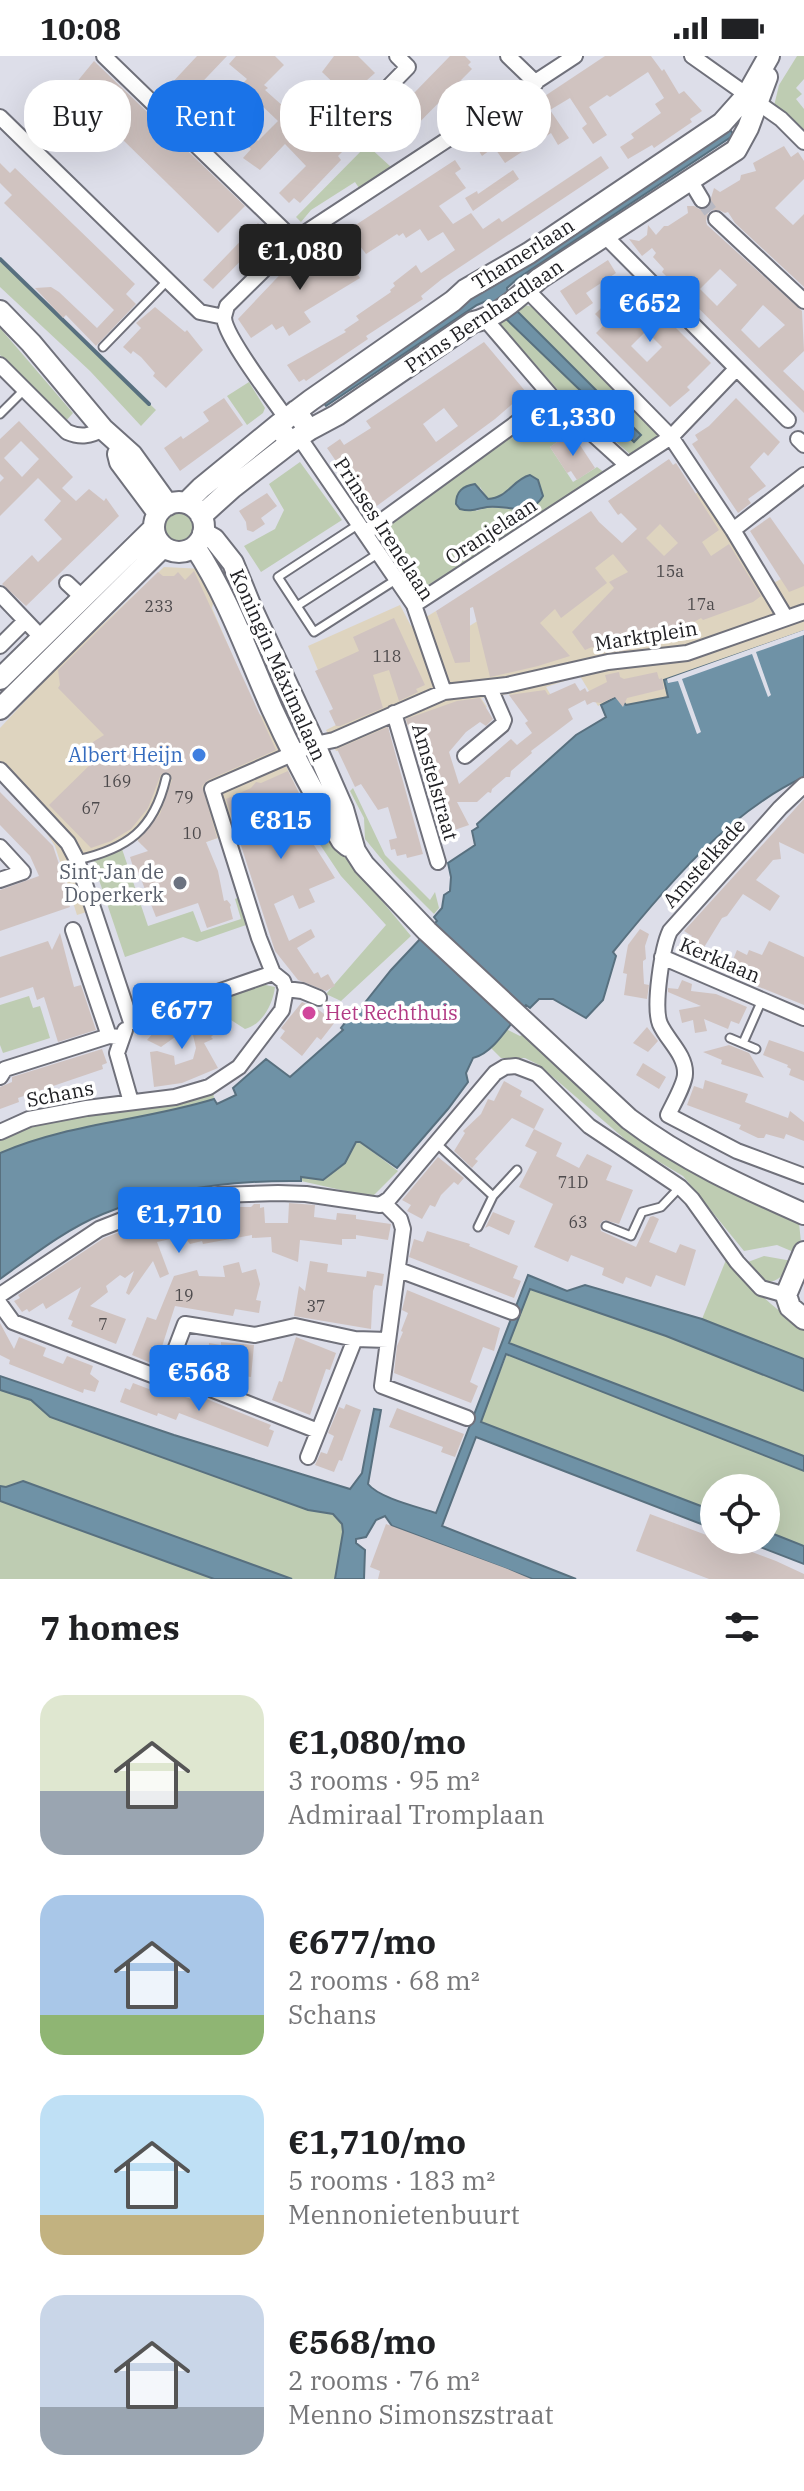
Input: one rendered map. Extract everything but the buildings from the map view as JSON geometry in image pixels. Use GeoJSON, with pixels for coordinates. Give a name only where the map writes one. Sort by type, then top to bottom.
{"type":"FeatureCollection","features":[{"type":"Feature","properties":{"kind":"street"},"geometry":{"type":"LineString","coordinates":[[104,56],[294,240]]}},
{"type":"Feature","properties":{"kind":"street"},"geometry":{"type":"LineString","coordinates":[[395,80],[408,67],[397,56]]}},
{"type":"Feature","properties":{"kind":"street"},"geometry":{"type":"LineString","coordinates":[[508,56],[533,80]]}},
{"type":"Feature","properties":{"kind":"street"},"geometry":{"type":"LineString","coordinates":[[540,80],[575,56]]}},
{"type":"Feature","properties":{"kind":"street"},"geometry":{"type":"LineString","coordinates":[[692,56],[789,125],[804,142]]}},
{"type":"Feature","properties":{"kind":"street"},"geometry":{"type":"LineString","coordinates":[[753,99],[769,56]]}},
{"type":"Feature","properties":{"kind":"street"},"geometry":{"type":"LineString","coordinates":[[753,99],[779,56]]}},
{"type":"Feature","properties":{"kind":"street","name":"Prins Bernhardlaan"},"geometry":{"type":"LineString","coordinates":[[299,437],[337,415],[473,322],[485,319],[540,278],[736,150],[753,99]]}},
{"type":"Feature","properties":{"kind":"street","name":"Thamerlaan"},"geometry":{"type":"LineString","coordinates":[[178,524],[201,488],[287,418],[465,290],[529,253],[710,132],[753,99]]}},
{"type":"Feature","properties":{"kind":"street"},"geometry":{"type":"LineString","coordinates":[[0,117],[200,312],[224,317]]}},
{"type":"Feature","properties":{"kind":"street"},"geometry":{"type":"LineString","coordinates":[[0,679],[83,598],[178,524],[299,437],[224,323],[227,306],[294,240],[437,147]]}},
{"type":"Feature","properties":{"kind":"street"},"geometry":{"type":"LineString","coordinates":[[690,180],[702,200]]}},
{"type":"Feature","properties":{"kind":"street"},"geometry":{"type":"LineString","coordinates":[[716,219],[804,301]]}},
{"type":"Feature","properties":{"kind":"street"},"geometry":{"type":"LineString","coordinates":[[605,236],[788,420]]}},
{"type":"Feature","properties":{"kind":"street"},"geometry":{"type":"LineString","coordinates":[[527,290],[671,437],[733,530],[786,618]]}},
{"type":"Feature","properties":{"kind":"street","name":"Koningin Máximalaan"},"geometry":{"type":"LineString","coordinates":[[0,311],[108,434],[120,462],[178,524],[217,587],[292,754],[342,841],[355,851],[385,888],[427,931],[629,1119],[678,1152],[744,1188],[804,1214]]}},
{"type":"Feature","properties":{"kind":"street"},"geometry":{"type":"LineString","coordinates":[[485,319],[552,397],[627,465]]}},
{"type":"Feature","properties":{"kind":"street"},"geometry":{"type":"LineString","coordinates":[[0,365],[67,432],[79,437],[108,434]]}},
{"type":"Feature","properties":{"kind":"street","name":"Oranjelaan"},"geometry":{"type":"LineString","coordinates":[[414,605],[671,437],[736,369]]}},
{"type":"Feature","properties":{"kind":"street"},"geometry":{"type":"LineString","coordinates":[[362,529],[552,397]]}},
{"type":"Feature","properties":{"kind":"street","name":"Prinses Irenelaan"},"geometry":{"type":"LineString","coordinates":[[299,437],[414,605],[444,692]]}},
{"type":"Feature","properties":{"kind":"street"},"geometry":{"type":"LineString","coordinates":[[733,530],[804,475]]}},
{"type":"Feature","properties":{"kind":"street"},"geometry":{"type":"LineString","coordinates":[[0,709],[178,524]]}},
{"type":"Feature","properties":{"kind":"street","name":"Koningin Máximalaan"},"geometry":{"type":"LineString","coordinates":[[178,524],[214,539],[233,563],[324,742],[355,851]]}},
{"type":"Feature","properties":{"kind":"street"},"geometry":{"type":"LineString","coordinates":[[67,583],[83,598]]}},
{"type":"Feature","properties":{"kind":"street"},"geometry":{"type":"LineString","coordinates":[[0,595],[42,638]]}},
{"type":"Feature","properties":{"kind":"street","name":"Marktplein"},"geometry":{"type":"LineString","coordinates":[[292,754],[444,692],[490,688],[608,662],[687,653],[804,612]]}},
{"type":"Feature","properties":{"kind":"street"},"geometry":{"type":"LineString","coordinates":[[0,646],[25,621]]}},
{"type":"Feature","properties":{"kind":"street"},"geometry":{"type":"LineString","coordinates":[[465,756],[504,720],[490,688]]}},
{"type":"Feature","properties":{"kind":"street","name":"Amstelstraat"},"geometry":{"type":"LineString","coordinates":[[394,713],[438,862]]}},
{"type":"Feature","properties":{"kind":"street"},"geometry":{"type":"LineString","coordinates":[[292,754],[209,788],[273,973],[283,981],[286,989],[319,998]]}},
{"type":"Feature","properties":{"kind":"street"},"geometry":{"type":"LineString","coordinates":[[0,770],[68,843],[77,860],[131,1022]]}},
{"type":"Feature","properties":{"kind":"street","name":"Amstelkade"},"geometry":{"type":"LineString","coordinates":[[804,785],[670,931],[662,957],[658,1001],[659,1020],[677,1049],[685,1074],[668,1115],[737,1151],[804,1176]]}},
{"type":"Feature","properties":{"kind":"street"},"geometry":{"type":"LineString","coordinates":[[0,847],[23,872],[0,880]]}},
{"type":"Feature","properties":{"kind":"street"},"geometry":{"type":"LineString","coordinates":[[73,930],[115,1037],[131,1102]]}},
{"type":"Feature","properties":{"kind":"street","name":"Kerklaan"},"geometry":{"type":"LineString","coordinates":[[662,957],[804,1018]]}},
{"type":"Feature","properties":{"kind":"street"},"geometry":{"type":"LineString","coordinates":[[115,1037],[131,1022],[273,973]]}},
{"type":"Feature","properties":{"kind":"street","name":"Schans"},"geometry":{"type":"LineString","coordinates":[[0,1132],[29,1119],[175,1097],[209,1087],[239,1067],[282,1010],[286,989]]}},
{"type":"Feature","properties":{"kind":"street","name":"Schans"},"geometry":{"type":"LineString","coordinates":[[0,1077],[5,1069],[115,1037]]}},
{"type":"Feature","properties":{"kind":"street"},"geometry":{"type":"LineString","coordinates":[[0,1295],[99,1229],[127,1218],[218,1195],[306,1194],[373,1206],[384,1203],[495,1073],[505,1067],[516,1066],[532,1070],[589,1126],[680,1187],[737,1262],[761,1288],[786,1295]]}},
{"type":"Feature","properties":{"kind":"street"},"geometry":{"type":"LineString","coordinates":[[384,1203],[402,1224],[399,1270],[382,1386],[467,1418]]}},
{"type":"Feature","properties":{"kind":"street"},"geometry":{"type":"LineString","coordinates":[[804,1252],[786,1295],[790,1307],[804,1319]]}},
{"type":"Feature","properties":{"kind":"street"},"geometry":{"type":"LineString","coordinates":[[399,1270],[512,1312]]}},
{"type":"Feature","properties":{"kind":"street"},"geometry":{"type":"LineString","coordinates":[[0,1304],[13,1322],[164,1379],[185,1379],[318,1431]]}},
{"type":"Feature","properties":{"kind":"street"},"geometry":{"type":"LineString","coordinates":[[164,1379],[185,1324],[255,1335],[295,1326],[355,1339],[388,1340]]}},
{"type":"Feature","properties":{"kind":"street"},"geometry":{"type":"LineString","coordinates":[[308,1457],[355,1339]]}},
{"type":"Feature","properties":{"kind":"lane"},"geometry":{"type":"LineString","coordinates":[[103,347],[168,280]]}},
{"type":"Feature","properties":{"kind":"lane"},"geometry":{"type":"LineString","coordinates":[[0,414],[25,390]]}},
{"type":"Feature","properties":{"kind":"lane"},"geometry":{"type":"LineString","coordinates":[[362,529],[278,577],[314,632],[397,579]]}},
{"type":"Feature","properties":{"kind":"lane"},"geometry":{"type":"LineString","coordinates":[[297,606],[379,553]]}},
{"type":"Feature","properties":{"kind":"lane"},"geometry":{"type":"LineString","coordinates":[[77,860],[98,855],[145,827],[166,778]]}},
{"type":"Feature","properties":{"kind":"lane","name":"Kerklaan"},"geometry":{"type":"LineString","coordinates":[[743,1043],[762,1000]]}},
{"type":"Feature","properties":{"kind":"lane"},"geometry":{"type":"LineString","coordinates":[[730,1038],[756,1049]]}},
{"type":"Feature","properties":{"kind":"lane"},"geometry":{"type":"LineString","coordinates":[[436,1143],[493,1196]]}},
{"type":"Feature","properties":{"kind":"lane"},"geometry":{"type":"LineString","coordinates":[[478,1227],[493,1196],[517,1170]]}},
{"type":"Feature","properties":{"kind":"lane"},"geometry":{"type":"LineString","coordinates":[[606,1226],[631,1236],[642,1212],[661,1207],[680,1187]]}},
{"type":"Feature","properties":{"kind":"shaded area"},"geometry":{"type":"Polygon","coordinates":[[[705,487],[768,586],[781,579],[804,586],[804,632],[665,687],[668,697],[625,706],[617,696],[598,706],[580,676],[546,687],[558,707],[528,719],[509,694],[481,698],[487,707],[442,737],[426,727],[410,732],[405,717],[387,724],[392,744],[336,751],[326,730],[340,723],[308,646],[400,605],[411,626],[436,611],[447,640],[537,584],[622,544],[705,487]]]}},
{"type":"Feature","properties":{"kind":"shaded area"},"geometry":{"type":"Polygon","coordinates":[[[164,567],[205,569],[216,591],[212,608],[257,712],[263,717],[305,806],[257,808],[231,817],[236,837],[221,842],[218,838],[182,850],[142,845],[133,835],[120,844],[78,860],[93,910],[77,915],[55,846],[0,761],[0,728],[53,671],[164,567]]]}},
{"type":"Feature","properties":{"kind":"green space"},"geometry":{"type":"Polygon","coordinates":[[[797,56],[804,56],[804,79],[796,88],[802,94],[796,99],[804,109],[804,135],[774,106],[779,85],[797,56]]]}},
{"type":"Feature","properties":{"kind":"green space"},"geometry":{"type":"Polygon","coordinates":[[[360,152],[375,152],[391,167],[359,188],[355,182],[311,210],[301,222],[296,217],[360,152]]]}},
{"type":"Feature","properties":{"kind":"green space"},"geometry":{"type":"Polygon","coordinates":[[[0,259],[156,410],[141,426],[90,371],[0,287],[0,259]]]}},
{"type":"Feature","properties":{"kind":"green space"},"geometry":{"type":"Polygon","coordinates":[[[521,304],[533,307],[661,437],[632,456],[559,391],[496,320],[503,316],[633,442],[641,435],[514,308],[521,304]]]}},
{"type":"Feature","properties":{"kind":"green space"},"geometry":{"type":"Polygon","coordinates":[[[0,328],[73,413],[65,422],[0,355],[0,328]]]}},
{"type":"Feature","properties":{"kind":"green space"},"geometry":{"type":"Polygon","coordinates":[[[249,382],[265,408],[247,425],[227,396],[249,382]]]}},
{"type":"Feature","properties":{"kind":"green space"},"geometry":{"type":"Polygon","coordinates":[[[553,403],[566,416],[561,421],[575,437],[567,442],[563,438],[550,447],[573,482],[597,467],[605,473],[419,591],[376,531],[553,403]],[[530,475],[524,477],[500,496],[488,499],[480,487],[476,511],[488,507],[513,509],[537,479],[530,475]]]}},
{"type":"Feature","properties":{"kind":"green space"},"geometry":{"type":"Polygon","coordinates":[[[300,462],[342,520],[261,572],[244,546],[275,529],[284,510],[269,484],[300,462]]]}},
{"type":"Feature","properties":{"kind":"green space"},"geometry":{"type":"Polygon","coordinates":[[[179,511],[191,515],[195,527],[191,539],[179,543],[167,539],[163,527],[167,515],[179,511]]]}},
{"type":"Feature","properties":{"kind":"green space"},"geometry":{"type":"Polygon","coordinates":[[[353,788],[385,855],[430,900],[435,892],[439,908],[434,914],[393,873],[365,839],[364,818],[350,791],[353,788]]]}},
{"type":"Feature","properties":{"kind":"green space"},"geometry":{"type":"Polygon","coordinates":[[[315,825],[325,832],[411,936],[341,1001],[326,994],[386,925],[341,876],[313,834],[318,831],[315,825]]]}},
{"type":"Feature","properties":{"kind":"green space"},"geometry":{"type":"Polygon","coordinates":[[[122,849],[148,926],[193,911],[201,932],[241,919],[235,899],[239,897],[249,924],[197,942],[183,937],[125,957],[93,862],[122,849]]]}},
{"type":"Feature","properties":{"kind":"green space"},"geometry":{"type":"Polygon","coordinates":[[[261,984],[275,987],[272,1000],[257,1023],[245,1029],[231,1020],[220,997],[261,984]]]}},
{"type":"Feature","properties":{"kind":"green space"},"geometry":{"type":"Polygon","coordinates":[[[29,996],[33,1008],[40,1006],[50,1038],[3,1053],[0,1045],[0,1005],[29,996]]]}},
{"type":"Feature","properties":{"kind":"green space"},"geometry":{"type":"Polygon","coordinates":[[[506,1029],[522,1035],[632,1130],[799,1223],[801,1242],[796,1253],[777,1245],[744,1251],[683,1176],[634,1147],[539,1065],[525,1058],[501,1058],[491,1048],[506,1029]]]}},
{"type":"Feature","properties":{"kind":"green space"},"geometry":{"type":"Polygon","coordinates":[[[213,1088],[214,1099],[53,1135],[0,1153],[0,1138],[40,1123],[213,1088]]]}},
{"type":"Feature","properties":{"kind":"green space"},"geometry":{"type":"Polygon","coordinates":[[[356,1142],[398,1171],[374,1195],[301,1181],[300,1177],[323,1180],[345,1163],[356,1142]]]}},
{"type":"Feature","properties":{"kind":"green space"},"geometry":{"type":"Polygon","coordinates":[[[728,1255],[762,1296],[804,1327],[804,1359],[702,1319],[728,1255]]]}},
{"type":"Feature","properties":{"kind":"green space"},"geometry":{"type":"Polygon","coordinates":[[[764,1256],[792,1261],[776,1280],[765,1280],[748,1262],[764,1256]]]}},
{"type":"Feature","properties":{"kind":"green space"},"geometry":{"type":"Polygon","coordinates":[[[530,1288],[666,1336],[804,1391],[804,1456],[509,1344],[530,1288]]]}},
{"type":"Feature","properties":{"kind":"green space"},"geometry":{"type":"Polygon","coordinates":[[[507,1354],[804,1471],[804,1546],[780,1537],[780,1474],[700,1474],[700,1506],[481,1422],[507,1354]]]}},
{"type":"Feature","properties":{"kind":"green space"},"geometry":{"type":"Polygon","coordinates":[[[0,1390],[31,1400],[50,1417],[308,1510],[333,1514],[342,1524],[343,1532],[335,1579],[292,1579],[23,1481],[6,1488],[0,1486],[0,1390]]]}},
{"type":"Feature","properties":{"kind":"green space"},"geometry":{"type":"Polygon","coordinates":[[[0,1501],[214,1579],[0,1579],[0,1501]]]}},
{"type":"Feature","properties":{"kind":"water"},"geometry":{"type":"Polygon","coordinates":[[[728,127],[734,135],[517,279],[507,288],[508,296],[494,305],[486,301],[477,305],[326,406],[319,397],[728,127]]]}},
{"type":"Feature","properties":{"kind":"water"},"geometry":{"type":"Polygon","coordinates":[[[514,308],[641,435],[634,442],[503,316],[514,308]]]}},
{"type":"Feature","properties":{"kind":"water"},"geometry":{"type":"Polygon","coordinates":[[[530,475],[538,480],[543,496],[532,507],[467,510],[460,509],[456,504],[459,492],[467,486],[475,484],[488,499],[495,498],[530,475]]]}},
{"type":"Feature","properties":{"kind":"water"},"geometry":{"type":"Polygon","coordinates":[[[804,631],[804,777],[749,810],[700,854],[654,902],[613,952],[616,956],[603,1000],[586,1018],[553,999],[539,999],[530,1008],[526,1005],[488,1050],[473,1058],[466,1073],[468,1082],[397,1168],[356,1142],[345,1163],[323,1180],[301,1177],[301,1181],[226,1184],[151,1198],[76,1227],[0,1279],[0,1153],[79,1129],[214,1099],[217,1104],[236,1095],[233,1088],[266,1059],[290,1077],[343,1030],[341,1028],[355,1010],[359,1010],[437,921],[434,917],[442,908],[444,895],[450,891],[448,863],[475,845],[472,831],[478,827],[477,824],[576,735],[606,717],[601,705],[618,696],[626,705],[668,697],[664,680],[804,631]]]}},
{"type":"Feature","properties":{"kind":"water"},"geometry":{"type":"Polygon","coordinates":[[[528,1275],[567,1291],[585,1285],[702,1319],[804,1359],[804,1391],[666,1336],[530,1289],[509,1343],[804,1456],[804,1471],[506,1354],[481,1422],[700,1506],[700,1524],[476,1437],[442,1526],[576,1579],[532,1579],[392,1526],[385,1516],[376,1520],[366,1537],[356,1539],[356,1543],[365,1550],[364,1579],[335,1579],[343,1532],[342,1524],[333,1514],[308,1510],[50,1417],[31,1400],[0,1390],[0,1376],[174,1435],[350,1489],[362,1473],[374,1409],[381,1410],[368,1484],[390,1498],[436,1513],[528,1275]]]}},
{"type":"Feature","properties":{"kind":"water"},"geometry":{"type":"Polygon","coordinates":[[[23,1481],[292,1579],[214,1579],[0,1501],[0,1486],[23,1481]]]}},
{"type":"Feature","properties":{"kind":"water"},"geometry":{"type":"Polygon","coordinates":[[[780,1537],[804,1546],[804,1564],[778,1554],[780,1537]]]}},
{"type":"Feature","properties":{"kind":"pier"},"geometry":{"type":"Polygon","coordinates":[[[804,630],[804,635],[756,652],[771,695],[768,697],[752,654],[682,679],[701,732],[697,734],[678,681],[668,683],[667,679],[804,630]]]}},
{"type":"Feature","properties":{"kind":"waterway"},"geometry":{"type":"LineString","coordinates":[[0,259],[149,404]]}},
{"type":"Feature","properties":{"kind":"tunnel"},"geometry":{"type":"LineString","coordinates":[[702,200],[716,219]]}},
{"type":"Feature","properties":{"kind":"place","name":"Albert Heijn"},"geometry":{"type":"Point","coordinates":[199,755]}},
{"type":"Feature","properties":{"kind":"place","name":"Sint-Jan de Doperkerk"},"geometry":{"type":"Point","coordinates":[180,883]}},
{"type":"Feature","properties":{"kind":"place","name":"Het Rechthuis"},"geometry":{"type":"Point","coordinates":[309,1013]}}]}
